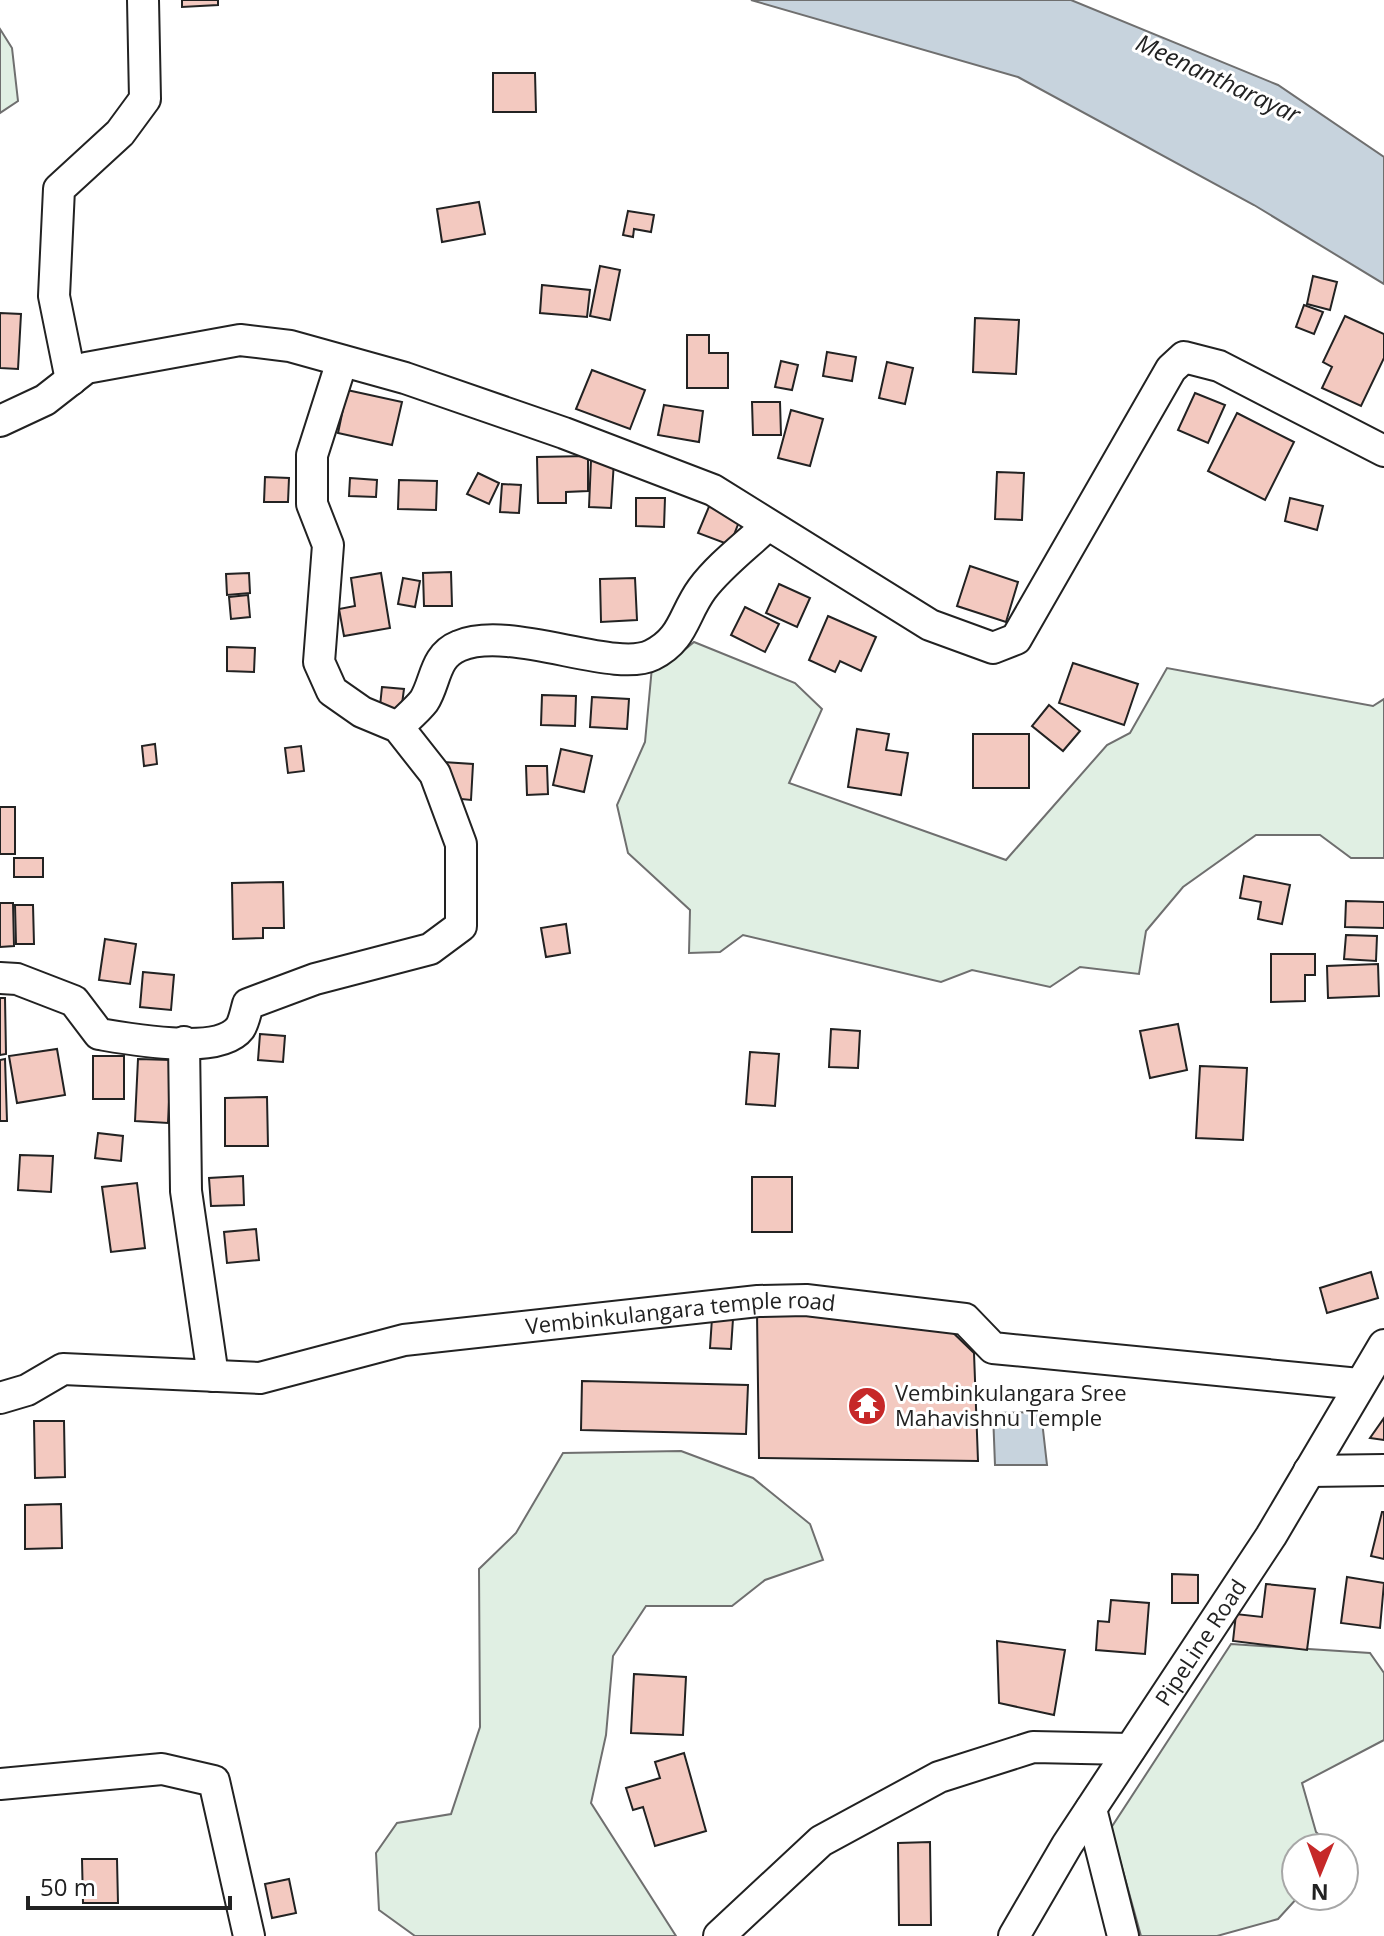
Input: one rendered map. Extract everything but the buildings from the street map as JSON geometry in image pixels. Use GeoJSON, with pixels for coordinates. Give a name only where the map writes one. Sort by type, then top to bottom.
{"type":"FeatureCollection","features":[{"type":"Feature","properties":{"kind":"street"},"geometry":{"type":"LineString","coordinates":[[71,380],[54,296],[59,189],[120,133],[145,99],[143,0]]}},
{"type":"Feature","properties":{"kind":"street"},"geometry":{"type":"LineString","coordinates":[[0,421],[45,400],[86,368],[240,340],[290,346],[405,378],[713,490],[930,625],[993,648],[1016,639],[1171,369],[1184,357],[1219,366],[1384,451]]}},
{"type":"Feature","properties":{"kind":"street"},"geometry":{"type":"LineString","coordinates":[[0,978],[17,979],[74,1001],[99,1034],[151,1042],[220,1041],[240,1028],[248,1004],[315,979],[430,949],[461,926],[461,844],[435,774],[398,727],[362,712],[332,691],[319,662],[328,545],[312,504],[312,455],[342,361]]}},
{"type":"Feature","properties":{"kind":"street"},"geometry":{"type":"LineString","coordinates":[[398,727],[424,701],[437,664],[458,646],[490,641],[563,647],[620,660],[649,657],[673,643],[702,589],[768,525]]}},
{"type":"Feature","properties":{"kind":"street"},"geometry":{"type":"LineString","coordinates":[[184,1042],[186,1191],[213,1376]]}},
{"type":"Feature","properties":{"kind":"street","name":"Vembinkulangara temple road"},"geometry":{"type":"LineString","coordinates":[[0,1398],[27,1390],[63,1369],[260,1378],[404,1340],[758,1301],[806,1300],[965,1319],[993,1348],[1359,1384]]}},
{"type":"Feature","properties":{"kind":"street","name":"PipeLine Road"},"geometry":{"type":"LineString","coordinates":[[1014,1936],[1091,1809],[1271,1536],[1384,1345]]}},
{"type":"Feature","properties":{"kind":"street"},"geometry":{"type":"LineString","coordinates":[[1309,1471],[1384,1470]]}},
{"type":"Feature","properties":{"kind":"street"},"geometry":{"type":"LineString","coordinates":[[719,1936],[821,1841],[939,1777],[1033,1747],[1130,1749]]}},
{"type":"Feature","properties":{"kind":"street"},"geometry":{"type":"LineString","coordinates":[[0,1784],[162,1769],[214,1781],[249,1936]]}},
{"type":"Feature","properties":{"kind":"street"},"geometry":{"type":"LineString","coordinates":[[1091,1809],[1123,1936]]}},
{"type":"Feature","properties":{"kind":"green space"},"geometry":{"type":"Polygon","coordinates":[[[0,29],[12,48],[18,101],[0,113],[0,29]]]}},
{"type":"Feature","properties":{"kind":"green space"},"geometry":{"type":"Polygon","coordinates":[[[694,642],[795,683],[822,709],[789,783],[1006,860],[1107,745],[1130,733],[1167,668],[1373,706],[1384,699],[1384,858],[1351,858],[1320,835],[1256,835],[1183,887],[1146,931],[1139,974],[1080,967],[1050,987],[972,970],[941,982],[743,935],[720,952],[689,953],[690,910],[628,853],[617,805],[645,742],[652,667],[671,661],[694,642]]]}},
{"type":"Feature","properties":{"kind":"green space"},"geometry":{"type":"Polygon","coordinates":[[[681,1451],[753,1478],[810,1524],[823,1560],[765,1580],[732,1606],[646,1606],[613,1656],[606,1735],[591,1803],[676,1936],[415,1936],[379,1910],[376,1853],[397,1823],[451,1814],[480,1727],[479,1569],[516,1533],[563,1453],[681,1451]]]}},
{"type":"Feature","properties":{"kind":"green space"},"geometry":{"type":"Polygon","coordinates":[[[1231,1644],[1370,1653],[1384,1673],[1384,1740],[1302,1783],[1316,1832],[1280,1832],[1280,1912],[1284,1912],[1278,1919],[1217,1936],[1141,1936],[1111,1828],[1231,1644]]]}},
{"type":"Feature","properties":{"kind":"water","name":"Meenantharayar"},"geometry":{"type":"Polygon","coordinates":[[[751,0],[1071,0],[1278,85],[1384,157],[1384,284],[1254,205],[1018,77],[751,0]]]}},
{"type":"Feature","properties":{"kind":"water"},"geometry":{"type":"Polygon","coordinates":[[[1041,1412],[1047,1465],[995,1465],[993,1413],[1041,1412]]]}},
{"type":"Feature","properties":{"kind":"place","name":"Vembinkulangara Sree Mahavishnu Temple"},"geometry":{"type":"Point","coordinates":[867,1406]}}]}
